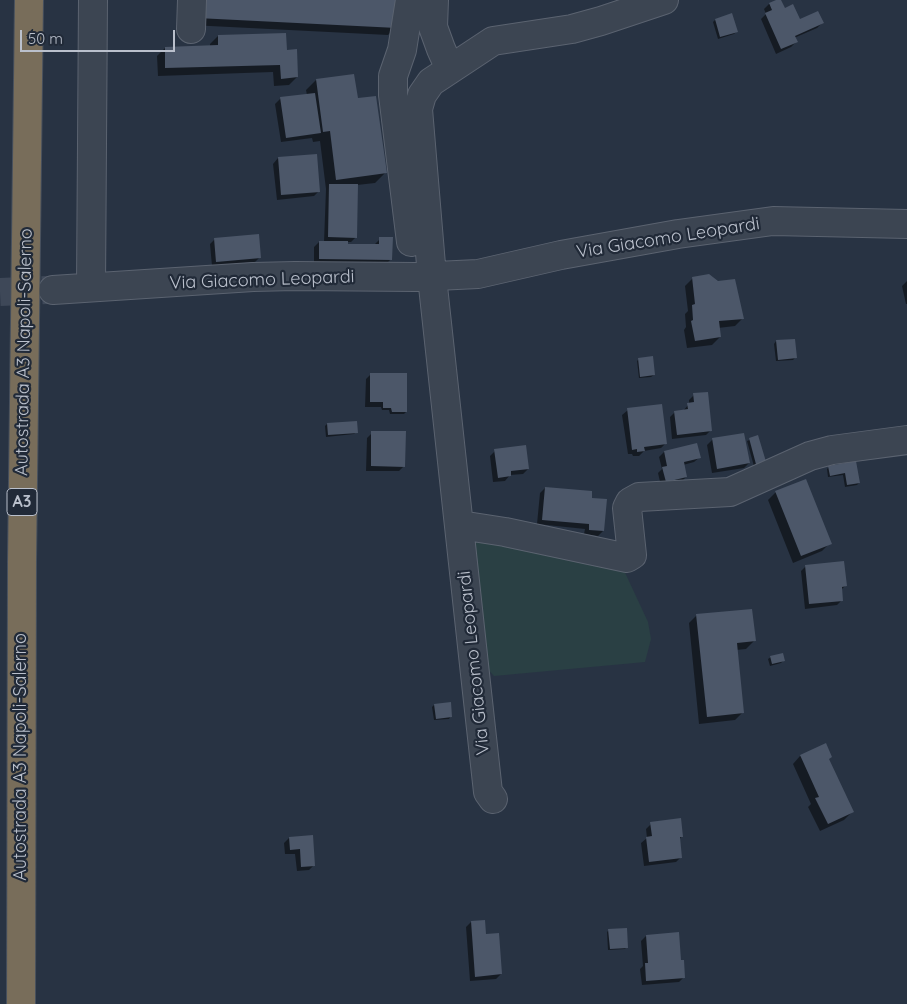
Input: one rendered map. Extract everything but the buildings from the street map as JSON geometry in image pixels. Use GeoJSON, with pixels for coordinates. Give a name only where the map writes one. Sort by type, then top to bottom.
{"type":"FeatureCollection","features":[{"type":"Feature","properties":{"kind":"highway","name":"Autostrada A3 Napoli-Salerno"},"geometry":{"type":"LineString","coordinates":[[21,1004],[22,552],[29,0]]}},
{"type":"Feature","properties":{"kind":"street"},"geometry":{"type":"LineString","coordinates":[[91,287],[93,0]]}},
{"type":"Feature","properties":{"kind":"street"},"geometry":{"type":"LineString","coordinates":[[191,29],[192,0]]}},
{"type":"Feature","properties":{"kind":"street"},"geometry":{"type":"LineString","coordinates":[[410,0],[402,50],[393,76],[393,95],[423,277]]}},
{"type":"Feature","properties":{"kind":"street"},"geometry":{"type":"LineString","coordinates":[[434,0],[433,26],[450,69]]}},
{"type":"Feature","properties":{"kind":"street","name":"Via Giacomo Leopardi"},"geometry":{"type":"LineString","coordinates":[[493,799],[488,792],[460,525],[423,277],[418,109],[422,94],[431,82],[493,41],[572,29],[664,0]]}},
{"type":"Feature","properties":{"kind":"street","name":"Via Giacomo Leopardi"},"geometry":{"type":"LineString","coordinates":[[53,290],[270,276],[423,277],[478,274],[561,254],[678,234],[773,221],[907,224]]}},
{"type":"Feature","properties":{"kind":"street"},"geometry":{"type":"LineString","coordinates":[[460,525],[506,532],[627,558],[632,555],[627,508],[630,502],[639,497],[730,492],[810,456],[832,450],[907,440]]}},
{"type":"Feature","properties":{"kind":"green space"},"geometry":{"type":"Polygon","coordinates":[[[477,540],[621,564],[648,622],[651,639],[645,662],[494,676],[485,666],[473,545],[477,540]]]}},
{"type":"Feature","properties":{"kind":"tunnel"},"geometry":{"type":"LineString","coordinates":[[0,292],[48,290]]}}]}
